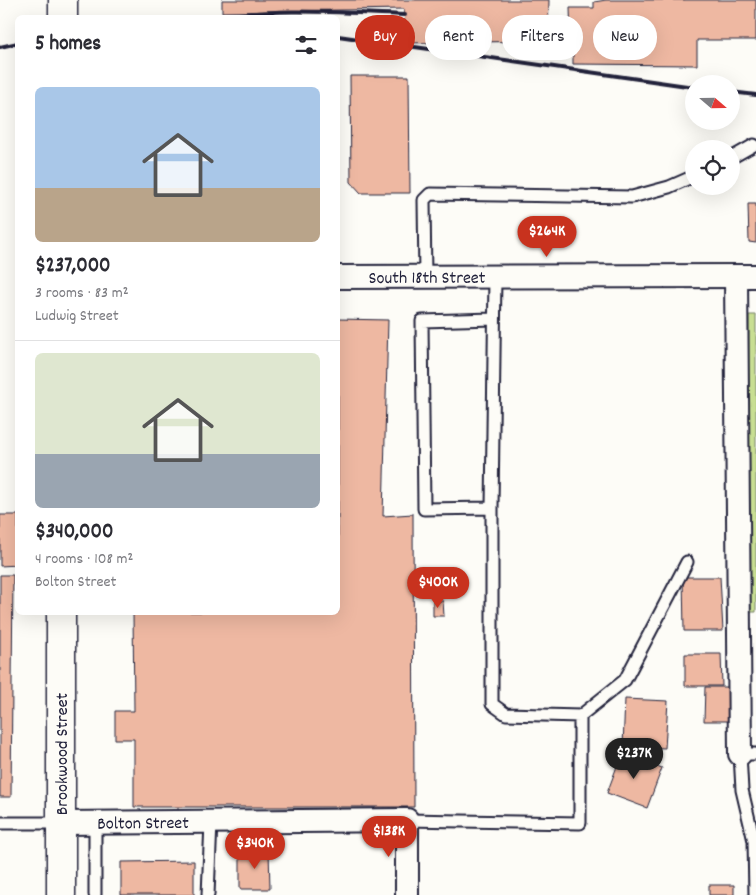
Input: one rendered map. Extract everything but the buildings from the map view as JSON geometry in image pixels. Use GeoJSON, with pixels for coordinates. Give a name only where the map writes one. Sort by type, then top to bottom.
{"type":"FeatureCollection","features":[{"type":"Feature","properties":{"kind":"street"},"geometry":{"type":"LineString","coordinates":[[63,0],[63,15]]}},
{"type":"Feature","properties":{"kind":"street"},"geometry":{"type":"LineString","coordinates":[[746,276],[748,754]]}},
{"type":"Feature","properties":{"kind":"street","name":"South 18th Street"},"geometry":{"type":"LineString","coordinates":[[340,277],[746,276]]}},
{"type":"Feature","properties":{"kind":"street","name":"Brookwood Street"},"geometry":{"type":"LineString","coordinates":[[60,895],[61,615]]}},
{"type":"Feature","properties":{"kind":"street"},"geometry":{"type":"LineString","coordinates":[[407,820],[407,895]]}},
{"type":"Feature","properties":{"kind":"street","name":"Bolton Street"},"geometry":{"type":"LineString","coordinates":[[61,823],[407,820]]}},
{"type":"Feature","properties":{"kind":"lane"},"geometry":{"type":"LineString","coordinates":[[740,153],[754,145]]}},
{"type":"Feature","properties":{"kind":"lane"},"geometry":{"type":"LineString","coordinates":[[425,277],[424,200],[430,194],[632,197],[669,187],[685,180]]}},
{"type":"Feature","properties":{"kind":"lane"},"geometry":{"type":"LineString","coordinates":[[495,277],[492,704],[506,714],[580,716],[625,680],[687,562]]}},
{"type":"Feature","properties":{"kind":"lane"},"geometry":{"type":"LineString","coordinates":[[492,508],[424,509],[422,321],[494,319]]}},
{"type":"Feature","properties":{"kind":"lane"},"geometry":{"type":"LineString","coordinates":[[407,820],[580,823],[580,716]]}},
{"type":"Feature","properties":{"kind":"lane"},"geometry":{"type":"LineString","coordinates":[[748,754],[740,774],[754,841],[755,895]]}},
{"type":"Feature","properties":{"kind":"lane"},"geometry":{"type":"LineString","coordinates":[[208,895],[211,822]]}},
{"type":"Feature","properties":{"kind":"lane"},"geometry":{"type":"LineString","coordinates":[[0,823],[61,823]]}},
{"type":"Feature","properties":{"kind":"lane"},"geometry":{"type":"LineString","coordinates":[[95,823],[95,895]]}},
{"type":"Feature","properties":{"kind":"green space"},"geometry":{"type":"Polygon","coordinates":[[[749,315],[756,315],[756,612],[746,612],[749,315]]]}},
{"type":"Feature","properties":{"kind":"railway"},"geometry":{"type":"LineString","coordinates":[[239,15],[286,12],[405,15]]}},
{"type":"Feature","properties":{"kind":"railway"},"geometry":{"type":"LineString","coordinates":[[340,36],[685,86]]}},
{"type":"Feature","properties":{"kind":"railway"},"geometry":{"type":"LineString","coordinates":[[0,47],[15,44]]}},
{"type":"Feature","properties":{"kind":"railway"},"geometry":{"type":"LineString","coordinates":[[740,93],[756,95]]}}]}
